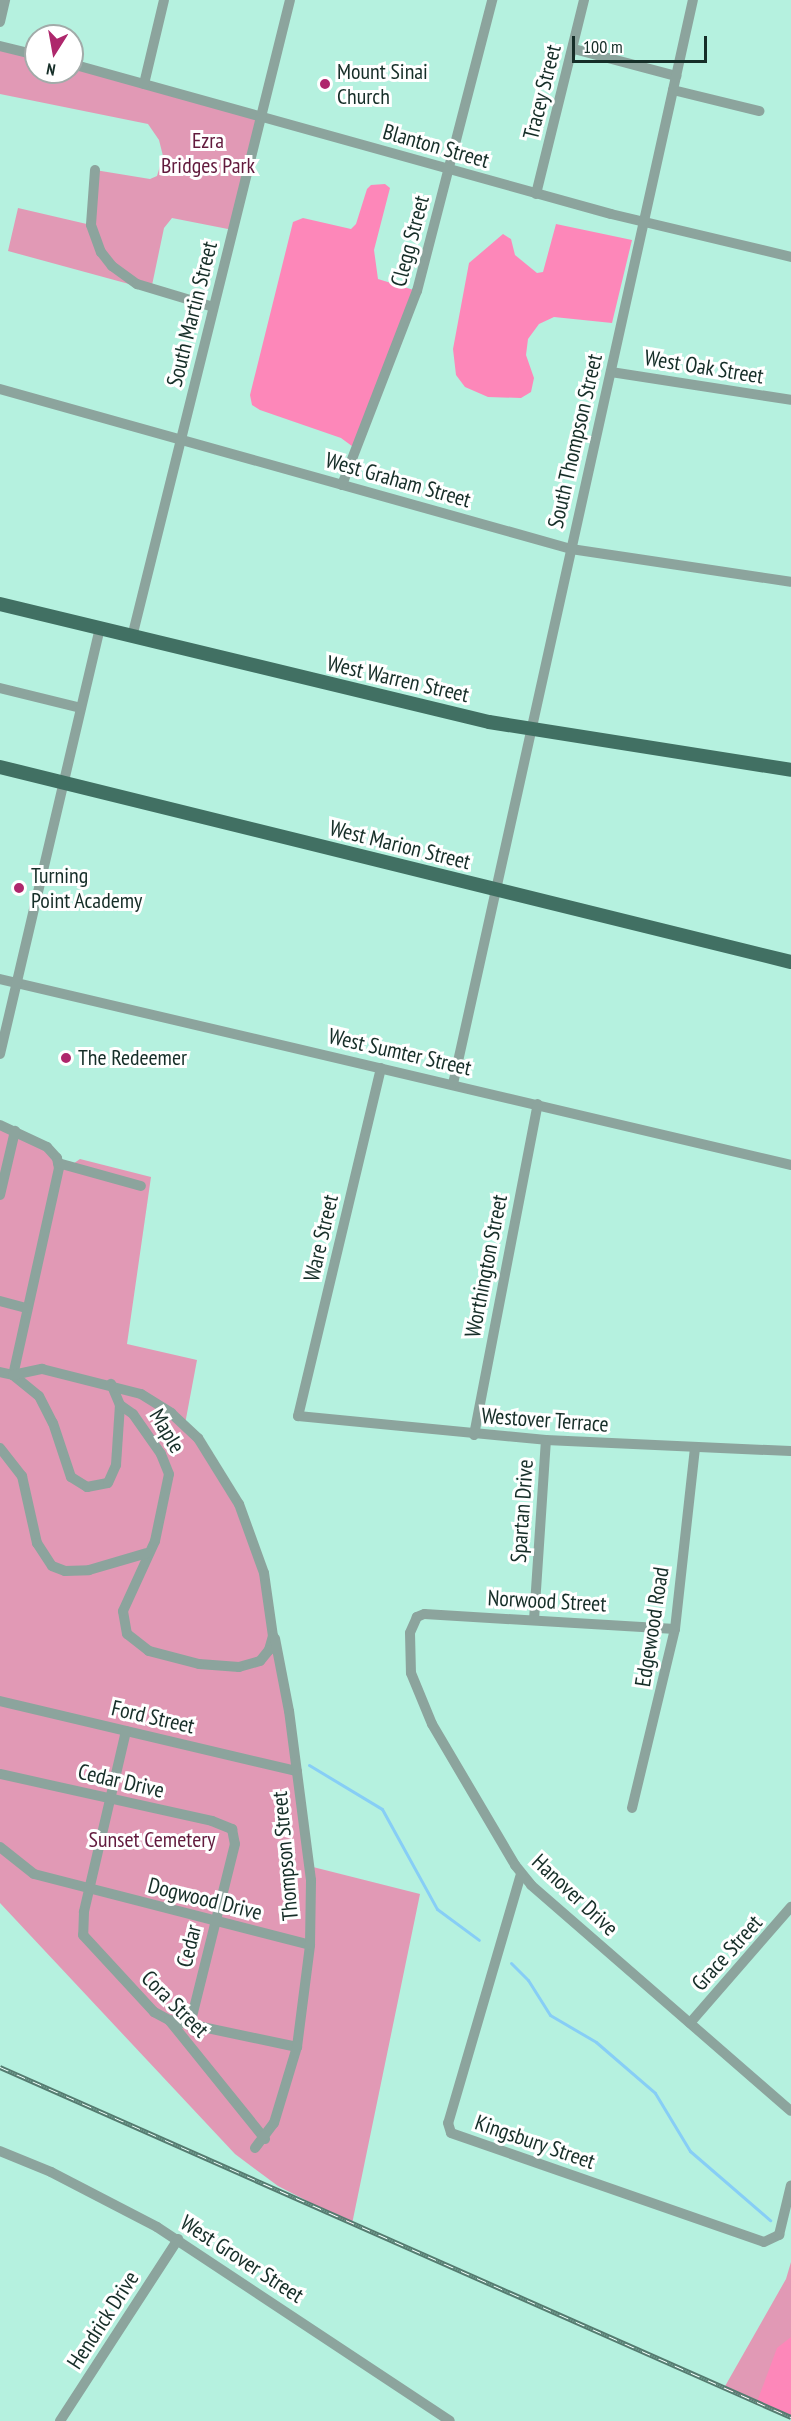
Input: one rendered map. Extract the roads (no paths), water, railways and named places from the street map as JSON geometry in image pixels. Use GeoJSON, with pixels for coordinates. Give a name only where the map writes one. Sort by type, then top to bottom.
{"type":"FeatureCollection","features":[{"type":"Feature","properties":{"kind":"main road","name":"West Warren Street"},"geometry":{"type":"LineString","coordinates":[[0,604],[412,705],[531,729],[791,770]]}},
{"type":"Feature","properties":{"kind":"main road","name":"West Marion Street"},"geometry":{"type":"LineString","coordinates":[[0,767],[791,962]]}},
{"type":"Feature","properties":{"kind":"street"},"geometry":{"type":"LineString","coordinates":[[0,22],[5,0]]}},
{"type":"Feature","properties":{"kind":"street"},"geometry":{"type":"LineString","coordinates":[[144,84],[164,0]]}},
{"type":"Feature","properties":{"kind":"street","name":"South Martin Street"},"geometry":{"type":"LineString","coordinates":[[132,637],[290,0]]}},
{"type":"Feature","properties":{"kind":"street","name":"Clegg Street"},"geometry":{"type":"LineString","coordinates":[[342,485],[417,291],[492,0]]}},
{"type":"Feature","properties":{"kind":"street","name":"Tracey Street"},"geometry":{"type":"LineString","coordinates":[[536,194],[585,0]]}},
{"type":"Feature","properties":{"kind":"street","name":"South Thompson Street"},"geometry":{"type":"LineString","coordinates":[[453,1084],[693,0]]}},
{"type":"Feature","properties":{"kind":"street"},"geometry":{"type":"LineString","coordinates":[[0,46],[24,52]]}},
{"type":"Feature","properties":{"kind":"street"},"geometry":{"type":"LineString","coordinates":[[573,49],[676,76]]}},
{"type":"Feature","properties":{"kind":"street","name":"Blanton Street"},"geometry":{"type":"LineString","coordinates":[[84,67],[262,120],[536,194],[791,257]]}},
{"type":"Feature","properties":{"kind":"street"},"geometry":{"type":"LineString","coordinates":[[673,90],[759,111]]}},
{"type":"Feature","properties":{"kind":"street"},"geometry":{"type":"LineString","coordinates":[[95,170],[91,225],[101,252],[112,266],[137,284],[213,307]]}},
{"type":"Feature","properties":{"kind":"street","name":"West Oak Street"},"geometry":{"type":"LineString","coordinates":[[611,372],[791,400]]}},
{"type":"Feature","properties":{"kind":"street","name":"West Graham Street"},"geometry":{"type":"LineString","coordinates":[[0,389],[572,549],[791,582]]}},
{"type":"Feature","properties":{"kind":"street"},"geometry":{"type":"LineString","coordinates":[[0,1054],[100,629]]}},
{"type":"Feature","properties":{"kind":"street"},"geometry":{"type":"LineString","coordinates":[[0,688],[81,708]]}},
{"type":"Feature","properties":{"kind":"street","name":"West Sumter Street"},"geometry":{"type":"LineString","coordinates":[[0,979],[791,1165]]}},
{"type":"Feature","properties":{"kind":"street","name":"Ware Street"},"geometry":{"type":"LineString","coordinates":[[298,1416],[381,1068]]}},
{"type":"Feature","properties":{"kind":"street","name":"Worthington Street"},"geometry":{"type":"LineString","coordinates":[[474,1435],[538,1104]]}},
{"type":"Feature","properties":{"kind":"street"},"geometry":{"type":"LineString","coordinates":[[0,1125],[47,1147],[58,1163],[141,1186]]}},
{"type":"Feature","properties":{"kind":"street"},"geometry":{"type":"LineString","coordinates":[[0,1195],[15,1131]]}},
{"type":"Feature","properties":{"kind":"street"},"geometry":{"type":"LineString","coordinates":[[13,1375],[58,1163]]}},
{"type":"Feature","properties":{"kind":"street"},"geometry":{"type":"LineString","coordinates":[[0,1301],[26,1308]]}},
{"type":"Feature","properties":{"kind":"street","name":"Thompson Street"},"geometry":{"type":"LineString","coordinates":[[13,1375],[42,1369],[111,1384],[141,1394],[171,1413],[198,1438],[218,1468],[244,1515],[264,1573],[297,1771],[311,1880],[310,1945],[297,2047],[274,2123],[265,2139],[255,2148]]}},
{"type":"Feature","properties":{"kind":"street"},"geometry":{"type":"LineString","coordinates":[[0,1372],[13,1375],[29,1386],[47,1408],[67,1468],[82,1486],[102,1487],[112,1477],[120,1405],[111,1384]]}},
{"type":"Feature","properties":{"kind":"street","name":"Maple"},"geometry":{"type":"LineString","coordinates":[[120,1405],[133,1414],[160,1454],[169,1474],[162,1518],[147,1553]]}},
{"type":"Feature","properties":{"kind":"street","name":"Westover Terrace"},"geometry":{"type":"LineString","coordinates":[[298,1416],[474,1435],[791,1452]]}},
{"type":"Feature","properties":{"kind":"street","name":"Spartan Drive"},"geometry":{"type":"LineString","coordinates":[[534,1620],[546,1440]]}},
{"type":"Feature","properties":{"kind":"street"},"geometry":{"type":"LineString","coordinates":[[0,1448],[22,1476],[37,1543],[52,1566],[65,1571],[89,1570],[147,1553]]}},
{"type":"Feature","properties":{"kind":"street","name":"Edgewood Road"},"geometry":{"type":"LineString","coordinates":[[632,1808],[675,1629],[695,1448]]}},
{"type":"Feature","properties":{"kind":"street","name":"Thompson Street"},"geometry":{"type":"LineString","coordinates":[[147,1553],[123,1617],[127,1634],[137,1645],[199,1664],[239,1667],[265,1657],[272,1643],[272,1623]]}},
{"type":"Feature","properties":{"kind":"street","name":"Norwood Street"},"geometry":{"type":"LineString","coordinates":[[417,1617],[437,1614],[675,1629]]}},
{"type":"Feature","properties":{"kind":"street","name":"Hanover Drive"},"geometry":{"type":"LineString","coordinates":[[417,1617],[409,1644],[416,1693],[521,1874],[791,2111]]}},
{"type":"Feature","properties":{"kind":"street","name":"Ford Street"},"geometry":{"type":"LineString","coordinates":[[0,1701],[297,1771]]}},
{"type":"Feature","properties":{"kind":"street","name":"Cora Street"},"geometry":{"type":"LineString","coordinates":[[126,1731],[82,1920],[87,1942],[154,2012],[169,2020],[265,2139]]}},
{"type":"Feature","properties":{"kind":"street","name":"Cedar Drive"},"geometry":{"type":"LineString","coordinates":[[0,1774],[212,1821]]}},
{"type":"Feature","properties":{"kind":"street","name":"Cedar"},"geometry":{"type":"LineString","coordinates":[[190,2024],[235,1838],[232,1829],[212,1821]]}},
{"type":"Feature","properties":{"kind":"street"},"geometry":{"type":"LineString","coordinates":[[0,1847],[27,1872],[90,1891]]}},
{"type":"Feature","properties":{"kind":"street","name":"Kingsbury Street"},"geometry":{"type":"LineString","coordinates":[[521,1874],[448,2123],[451,2133],[764,2242],[779,2235],[791,2185]]}},
{"type":"Feature","properties":{"kind":"street","name":"Dogwood Drive"},"geometry":{"type":"LineString","coordinates":[[90,1891],[310,1945]]}},
{"type":"Feature","properties":{"kind":"street","name":"Grace Street"},"geometry":{"type":"LineString","coordinates":[[690,2023],[791,1907]]}},
{"type":"Feature","properties":{"kind":"street"},"geometry":{"type":"LineString","coordinates":[[169,2020],[297,2047]]}},
{"type":"Feature","properties":{"kind":"street","name":"West Grover Street"},"geometry":{"type":"LineString","coordinates":[[0,2151],[99,2196],[178,2239],[450,2421]]}},
{"type":"Feature","properties":{"kind":"street","name":"Hendrick Drive"},"geometry":{"type":"LineString","coordinates":[[60,2421],[178,2239]]}},
{"type":"Feature","properties":{"kind":"waterway"},"geometry":{"type":"LineString","coordinates":[[309,1765],[382,1809],[437,1909],[479,1940]]}},
{"type":"Feature","properties":{"kind":"waterway"},"geometry":{"type":"LineString","coordinates":[[511,1963],[528,1980],[550,2015],[596,2042],[655,2093],[690,2151],[770,2220]]}},
{"type":"Feature","properties":{"kind":"railway"},"geometry":{"type":"LineString","coordinates":[[0,2067],[791,2417]]}},
{"type":"Feature","properties":{"kind":"place","name":"Mount Sinai Church"},"geometry":{"type":"Point","coordinates":[325,84]}},
{"type":"Feature","properties":{"kind":"place","name":"Turning Point Academy"},"geometry":{"type":"Point","coordinates":[19,888]}},
{"type":"Feature","properties":{"kind":"place","name":"The Redeemer"},"geometry":{"type":"Point","coordinates":[66,1058]}},
{"type":"Feature","properties":{"kind":"park label","name":"Ezra Bridges Park"},"geometry":{"type":"Point","coordinates":[208,152]}},
{"type":"Feature","properties":{"kind":"park label","name":"Sunset Cemetery"},"geometry":{"type":"Point","coordinates":[152,1840]}}]}
